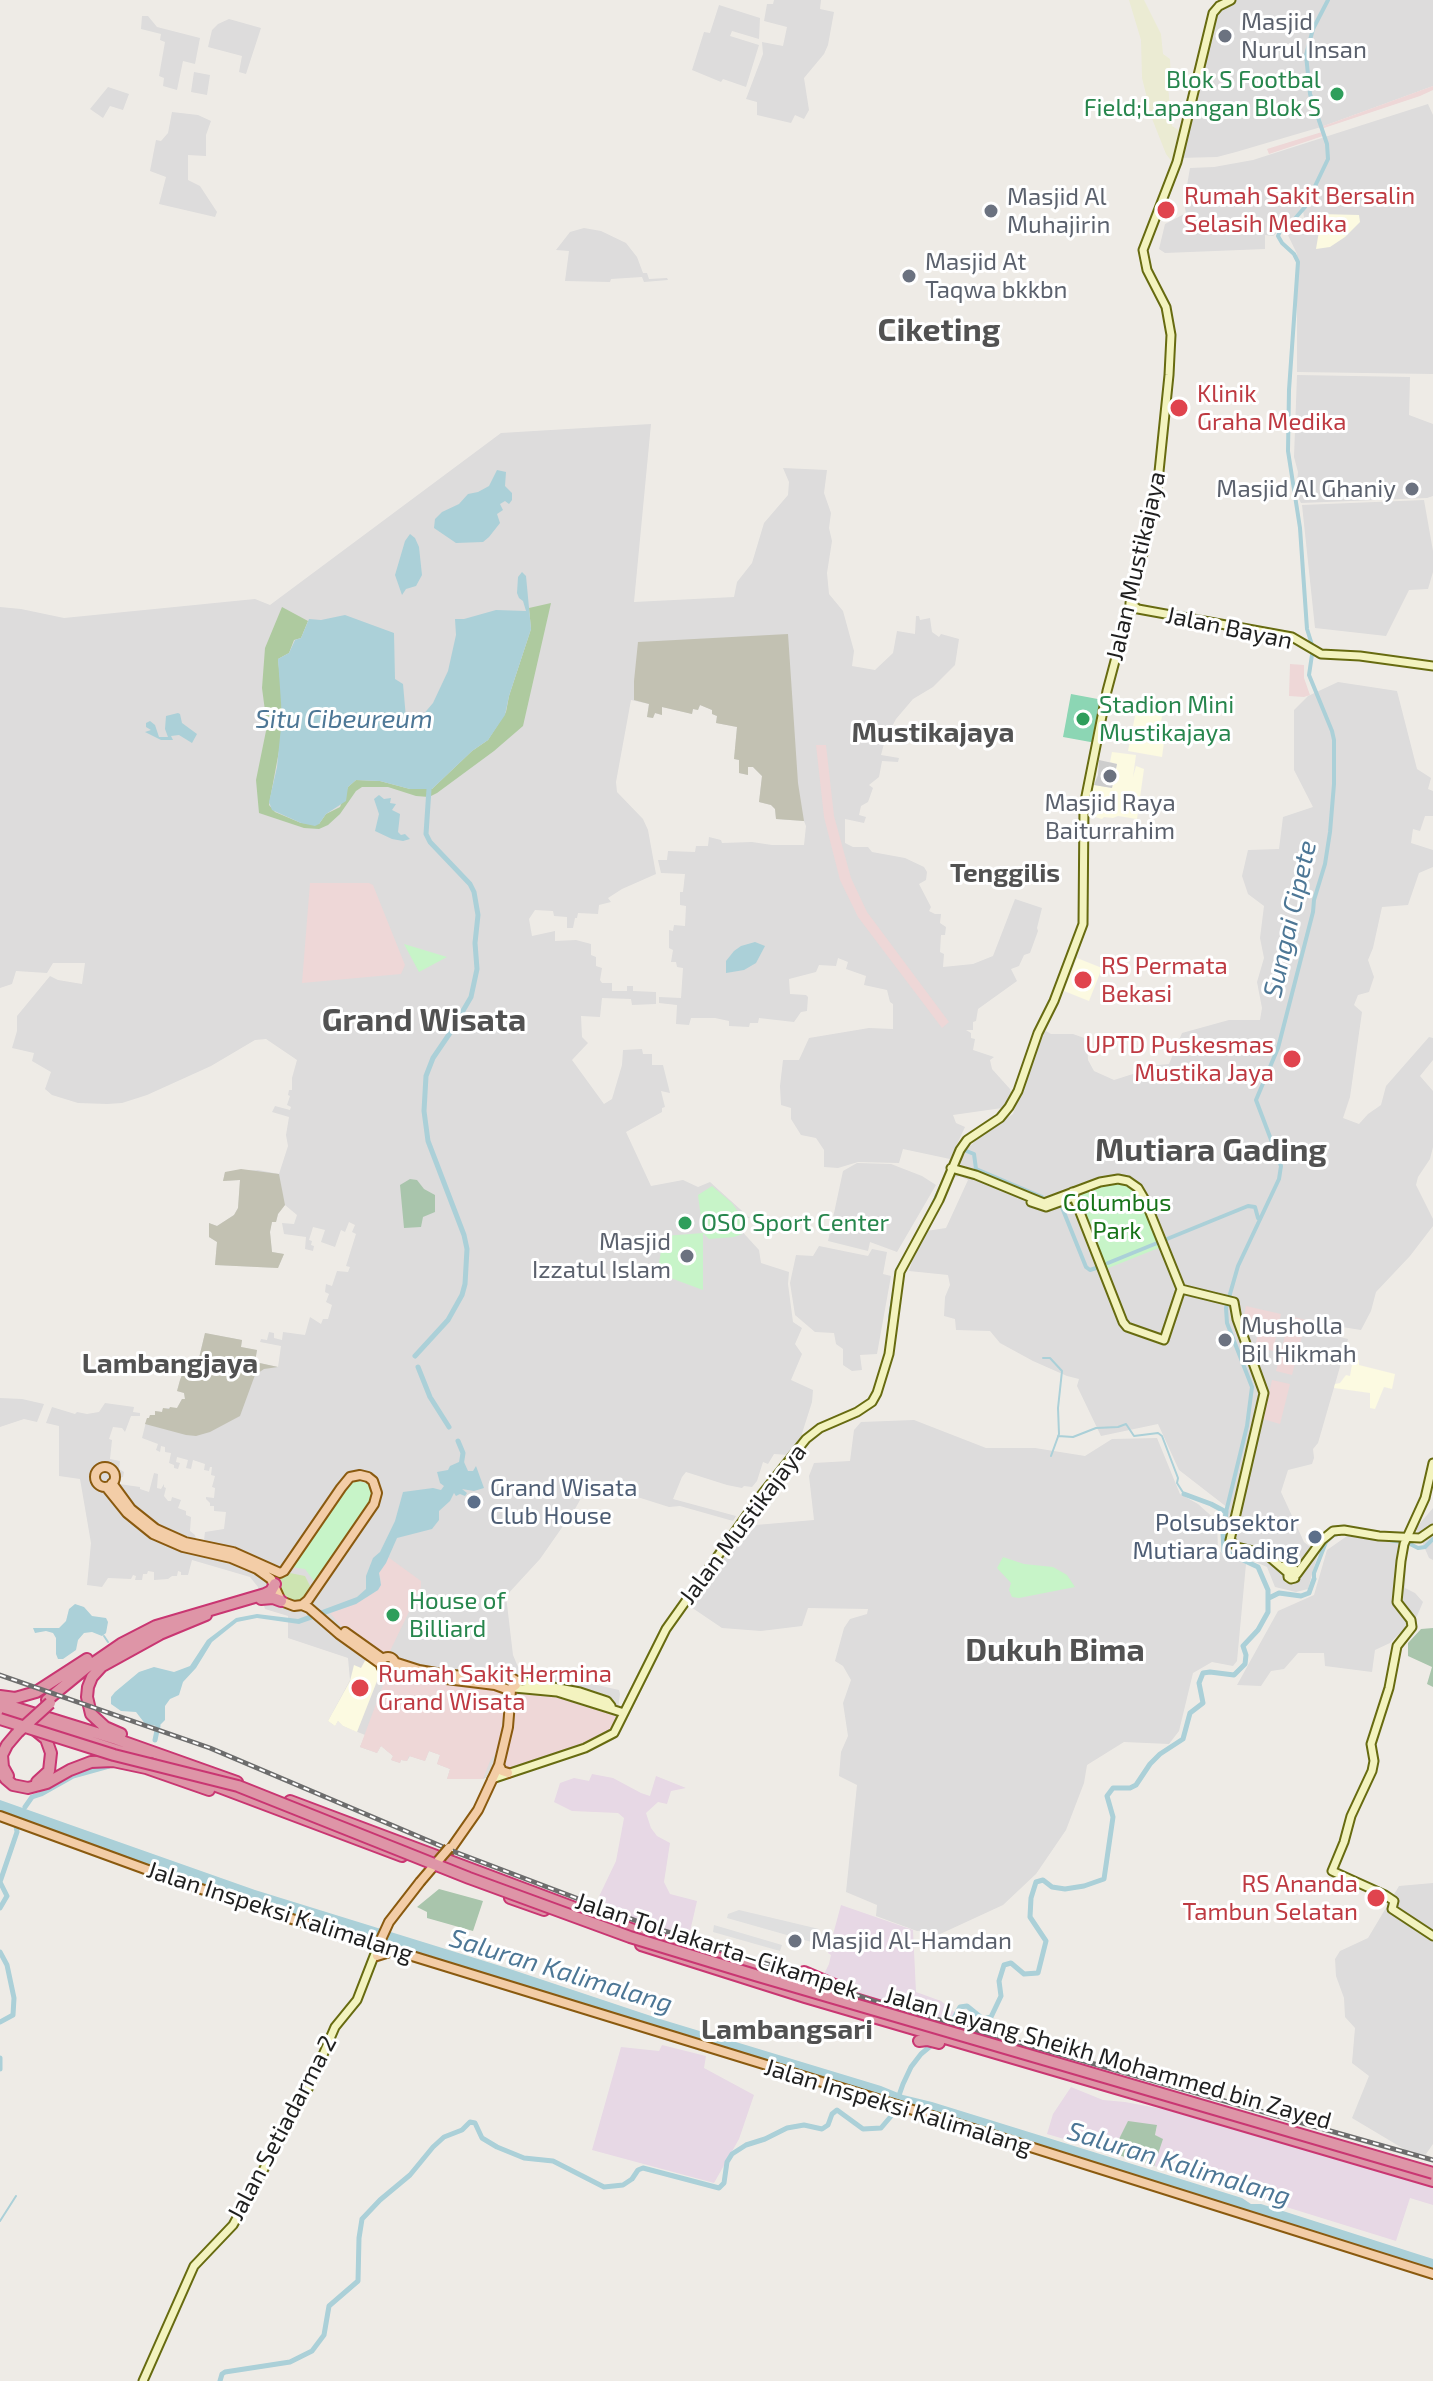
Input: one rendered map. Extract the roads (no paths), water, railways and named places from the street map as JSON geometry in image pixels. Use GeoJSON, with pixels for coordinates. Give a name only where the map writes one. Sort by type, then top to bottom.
{"type":"FeatureCollection","features":[{"type":"Feature","properties":{"kind":"highway"},"geometry":{"type":"LineString","coordinates":[[0,1749],[49,1701],[119,1649],[201,1614],[265,1594],[275,1584]]}},
{"type":"Feature","properties":{"kind":"highway"},"geometry":{"type":"LineString","coordinates":[[0,1696],[24,1697],[36,1692],[139,1627],[159,1619],[201,1614],[268,1598],[281,1601]]}},
{"type":"Feature","properties":{"kind":"highway"},"geometry":{"type":"LineString","coordinates":[[196,1766],[182,1756],[105,1727],[91,1714],[87,1697],[92,1677],[102,1666],[201,1614]]}},
{"type":"Feature","properties":{"kind":"highway","name":"Jalan Tol Jakarta–Cikampek"},"geometry":{"type":"LineString","coordinates":[[0,1703],[196,1766],[663,1941],[880,2006],[943,2036],[1433,2175]]}},
{"type":"Feature","properties":{"kind":"highway"},"geometry":{"type":"LineString","coordinates":[[0,1718],[35,1730],[46,1739],[51,1764],[45,1776],[37,1782],[16,1782],[5,1772],[2,1755],[17,1731]]}},
{"type":"Feature","properties":{"kind":"highway","name":"Jalan Tol Jakarta–Cikampek"},"geometry":{"type":"LineString","coordinates":[[0,1718],[131,1753],[526,1904],[658,1951],[1034,2064],[1433,2175]]}},
{"type":"Feature","properties":{"kind":"highway","name":"Jalan Layang Sheikh Mohammed bin Zayed"},"geometry":{"type":"LineString","coordinates":[[0,1718],[114,1755],[238,1786],[469,1878],[630,1937],[1433,2175]]}},
{"type":"Feature","properties":{"kind":"highway"},"geometry":{"type":"LineString","coordinates":[[0,1771],[13,1785],[28,1788],[47,1783],[91,1762],[123,1762],[344,1835]]}},
{"type":"Feature","properties":{"kind":"highway"},"geometry":{"type":"LineString","coordinates":[[580,1910],[692,1945],[702,1942]]}},
{"type":"Feature","properties":{"kind":"highway"},"geometry":{"type":"LineString","coordinates":[[658,1951],[816,2007]]}},
{"type":"Feature","properties":{"kind":"highway"},"geometry":{"type":"LineString","coordinates":[[804,1972],[880,2006]]}},
{"type":"Feature","properties":{"kind":"highway"},"geometry":{"type":"LineString","coordinates":[[919,2041],[943,2036]]}},
{"type":"Feature","properties":{"kind":"main road","name":"Jalan Mustikajaya"},"geometry":{"type":"LineString","coordinates":[[492,1778],[585,1748],[614,1733],[666,1629],[759,1498],[806,1439],[834,1420],[863,1409],[874,1398],[890,1345],[900,1272],[939,1200],[961,1149],[967,1140],[1000,1118],[1014,1100],[1038,1033],[1080,935],[1085,903],[1084,806],[1105,698],[1157,491],[1171,353],[1170,327],[1166,307],[1147,270],[1143,250],[1176,167],[1213,13],[1231,0]]}},
{"type":"Feature","properties":{"kind":"main road","name":"Jalan Bayan"},"geometry":{"type":"LineString","coordinates":[[1130,603],[1138,609],[1292,637],[1314,651],[1433,666]]}},
{"type":"Feature","properties":{"kind":"main road","name":"Jalan Bayan"},"geometry":{"type":"LineString","coordinates":[[1126,615],[1138,609]]}},
{"type":"Feature","properties":{"kind":"main road"},"geometry":{"type":"LineString","coordinates":[[951,1168],[1040,1207],[1055,1205],[1075,1193],[1100,1182],[1122,1179],[1133,1183],[1145,1200],[1181,1289],[1168,1330],[1156,1337],[1125,1325],[1075,1193]]}},
{"type":"Feature","properties":{"kind":"main road"},"geometry":{"type":"LineString","coordinates":[[1181,1289],[1234,1302],[1237,1319],[1264,1393],[1231,1533],[1235,1542],[1266,1550],[1291,1571],[1328,1534],[1336,1530],[1406,1540],[1421,1538],[1433,1529]]}},
{"type":"Feature","properties":{"kind":"main road"},"geometry":{"type":"LineString","coordinates":[[1433,1463],[1425,1498],[1406,1540],[1397,1601],[1412,1622],[1412,1627],[1397,1646],[1389,1688],[1371,1744],[1373,1765],[1332,1871],[1385,1895],[1394,1901],[1392,1909],[1433,1936]]}},
{"type":"Feature","properties":{"kind":"main road"},"geometry":{"type":"LineString","coordinates":[[356,1475],[368,1477],[376,1487],[376,1502],[305,1603],[289,1606],[281,1601],[275,1584],[244,1563],[183,1547],[153,1534],[127,1513],[109,1485],[131,1509],[156,1529],[185,1542],[233,1552],[280,1573],[345,1482],[356,1475]]}},
{"type":"Feature","properties":{"kind":"main road"},"geometry":{"type":"LineString","coordinates":[[305,1603],[382,1661],[384,1670],[393,1666],[513,1686],[557,1689],[599,1698],[624,1713]]}},
{"type":"Feature","properties":{"kind":"main road"},"geometry":{"type":"LineString","coordinates":[[492,1778],[499,1765],[508,1727],[513,1686]]}},
{"type":"Feature","properties":{"kind":"main road"},"geometry":{"type":"LineString","coordinates":[[492,1778],[513,1686]]}},
{"type":"Feature","properties":{"kind":"main road"},"geometry":{"type":"LineString","coordinates":[[499,1765],[502,1771],[508,1773]]}},
{"type":"Feature","properties":{"kind":"main road","name":"Jalan Setiadarma 2"},"geometry":{"type":"LineString","coordinates":[[143,2381],[194,2266],[236,2220],[310,2085],[335,2027],[362,1992],[365,1975],[387,1930],[450,1849],[492,1778]]}},
{"type":"Feature","properties":{"kind":"main road","name":"Jalan Inspeksi Kalimalang"},"geometry":{"type":"LineString","coordinates":[[0,1816],[189,1885],[379,1949],[394,1951],[768,2069],[913,2110],[1433,2274]]}},
{"type":"Feature","properties":{"kind":"water"},"geometry":{"type":"Polygon","coordinates":[[[497,470],[506,472],[505,486],[512,493],[512,500],[509,504],[505,501],[500,504],[503,510],[497,514],[500,523],[489,537],[483,542],[456,543],[434,528],[435,519],[442,512],[459,504],[468,494],[489,486],[497,470]]]}},
{"type":"Feature","properties":{"kind":"water"},"geometry":{"type":"Polygon","coordinates":[[[410,534],[419,547],[422,575],[416,586],[406,589],[402,595],[395,575],[410,534]]]}},
{"type":"Feature","properties":{"kind":"water","name":"Situ Cibeureum"},"geometry":{"type":"Polygon","coordinates":[[[522,572],[526,576],[531,629],[505,715],[488,740],[432,789],[410,789],[380,781],[356,780],[348,787],[346,801],[326,814],[315,826],[272,810],[269,802],[277,767],[282,717],[278,659],[289,653],[295,640],[301,638],[309,619],[345,615],[394,633],[395,679],[403,684],[406,718],[416,723],[433,703],[448,671],[456,635],[455,619],[496,610],[526,611],[517,593],[518,577],[522,572]]]}},
{"type":"Feature","properties":{"kind":"water"},"geometry":{"type":"Polygon","coordinates":[[[178,713],[182,723],[197,734],[192,743],[179,735],[171,736],[173,740],[161,740],[145,732],[151,730],[146,727],[150,721],[159,737],[168,737],[166,716],[178,713]]]}},
{"type":"Feature","properties":{"kind":"water","name":"Situ Cibeureum"},"geometry":{"type":"Polygon","coordinates":[[[379,795],[384,799],[391,798],[390,803],[396,804],[392,810],[400,814],[398,832],[410,839],[392,839],[375,831],[379,814],[374,799],[379,795]]]}},
{"type":"Feature","properties":{"kind":"water"},"geometry":{"type":"Polygon","coordinates":[[[755,942],[765,946],[756,963],[744,970],[726,973],[726,961],[734,951],[755,942]]]}},
{"type":"Feature","properties":{"kind":"water"},"geometry":{"type":"Polygon","coordinates":[[[464,1462],[468,1471],[473,1471],[476,1466],[484,1488],[474,1491],[462,1489],[467,1493],[465,1496],[454,1493],[439,1511],[439,1520],[432,1529],[397,1538],[379,1573],[381,1585],[378,1590],[356,1604],[299,1624],[257,1618],[237,1622],[212,1642],[183,1682],[179,1695],[170,1699],[165,1706],[165,1720],[159,1726],[146,1725],[136,1712],[121,1711],[111,1704],[115,1692],[139,1672],[154,1667],[174,1672],[190,1666],[207,1640],[236,1618],[257,1614],[298,1619],[357,1597],[366,1589],[366,1576],[395,1521],[403,1492],[433,1488],[441,1490],[444,1486],[437,1472],[448,1470],[464,1462]]]}},
{"type":"Feature","properties":{"kind":"water"},"geometry":{"type":"Polygon","coordinates":[[[75,1604],[84,1607],[92,1616],[106,1618],[106,1633],[102,1636],[84,1633],[78,1640],[76,1650],[58,1659],[53,1633],[35,1633],[33,1628],[59,1628],[75,1604]]]}},
{"type":"Feature","properties":{"kind":"water"},"geometry":{"type":"Polygon","coordinates":[[[0,1800],[255,1890],[1433,2259],[1433,2271],[266,1907],[0,1813],[0,1800]]]}},
{"type":"Feature","properties":{"kind":"waterway","name":"Sungai Cipete"},"geometry":{"type":"LineString","coordinates":[[1226,1512],[1247,1426],[1252,1387],[1227,1323],[1226,1308],[1238,1266],[1279,1179],[1281,1166],[1256,1100],[1278,1048],[1325,864],[1334,784],[1332,731],[1309,675],[1313,648],[1307,629],[1300,528],[1288,451],[1298,262],[1278,236],[1282,226],[1292,222],[1305,207],[1328,159],[1327,144],[1310,94],[1306,55],[1313,29],[1328,0]]}},
{"type":"Feature","properties":{"kind":"waterway"},"geometry":{"type":"LineString","coordinates":[[415,1356],[448,1320],[465,1284],[467,1249],[464,1235],[428,1141],[424,1111],[426,1076],[433,1058],[471,997],[477,969],[475,943],[478,915],[474,892],[426,834],[429,789]]}},
{"type":"Feature","properties":{"kind":"waterway"},"geometry":{"type":"LineString","coordinates":[[959,1148],[974,1154],[976,1169],[1042,1197]]}},
{"type":"Feature","properties":{"kind":"waterway"},"geometry":{"type":"LineString","coordinates":[[931,1208],[944,1180]]}},
{"type":"Feature","properties":{"kind":"waterway"},"geometry":{"type":"LineString","coordinates":[[1061,1205],[1086,1267],[1090,1270],[1102,1266]]}},
{"type":"Feature","properties":{"kind":"waterway"},"geometry":{"type":"LineString","coordinates":[[1108,1263],[1248,1206],[1255,1207],[1258,1218]]}},
{"type":"Feature","properties":{"kind":"waterway"},"geometry":{"type":"LineString","coordinates":[[896,1279],[904,1258]]}},
{"type":"Feature","properties":{"kind":"waterway"},"geometry":{"type":"LineString","coordinates":[[890,1317],[894,1292]]}},
{"type":"Feature","properties":{"kind":"waterway"},"geometry":{"type":"LineString","coordinates":[[1043,1358],[1050,1358],[1062,1371],[1059,1434],[1051,1456]]}},
{"type":"Feature","properties":{"kind":"waterway"},"geometry":{"type":"LineString","coordinates":[[418,1367],[430,1397],[449,1427]]}},
{"type":"Feature","properties":{"kind":"waterway"},"geometry":{"type":"LineString","coordinates":[[1058,1436],[1073,1437],[1096,1428],[1126,1424],[1134,1436],[1158,1433],[1162,1436],[1178,1478],[1177,1483],[1184,1494]]}},
{"type":"Feature","properties":{"kind":"waterway"},"geometry":{"type":"LineString","coordinates":[[458,1441],[463,1453],[461,1466]]}},
{"type":"Feature","properties":{"kind":"waterway"},"geometry":{"type":"LineString","coordinates":[[948,2029],[960,2007],[967,2006],[983,2019],[991,2017],[1001,1996],[999,1981],[1004,1965],[1011,1963],[1024,1974],[1038,1973],[1046,1941],[1030,1917],[1036,1882],[1043,1880],[1052,1887],[1065,1889],[1104,1879],[1113,1817],[1107,1796],[1113,1788],[1136,1785],[1160,1754],[1183,1739],[1190,1713],[1203,1703],[1199,1683],[1203,1673],[1234,1675],[1245,1664],[1243,1646],[1258,1630],[1268,1612],[1268,1590],[1258,1567],[1224,1551],[1226,1512],[1184,1494]]}},
{"type":"Feature","properties":{"kind":"waterway"},"geometry":{"type":"LineString","coordinates":[[1314,1579],[1326,1542],[1340,1533]]}},
{"type":"Feature","properties":{"kind":"waterway"},"geometry":{"type":"LineString","coordinates":[[1388,1540],[1418,1548],[1425,1547],[1433,1539]]}},
{"type":"Feature","properties":{"kind":"waterway"},"geometry":{"type":"LineString","coordinates":[[1269,1598],[1279,1593],[1301,1596],[1309,1593],[1314,1579]]}},
{"type":"Feature","properties":{"kind":"waterway"},"geometry":{"type":"LineString","coordinates":[[104,1636],[108,1642]]}},
{"type":"Feature","properties":{"kind":"waterway"},"geometry":{"type":"LineString","coordinates":[[155,1740],[158,1726]]}},
{"type":"Feature","properties":{"kind":"waterway"},"geometry":{"type":"LineString","coordinates":[[25,1807],[32,1797],[73,1776],[109,1766]]}},
{"type":"Feature","properties":{"kind":"waterway"},"geometry":{"type":"LineString","coordinates":[[0,1908],[7,1896],[0,1882],[17,1832],[16,1825]]}},
{"type":"Feature","properties":{"kind":"waterway"},"geometry":{"type":"LineString","coordinates":[[0,1952],[7,1965],[14,1998],[13,2015],[0,2022]]}},
{"type":"Feature","properties":{"kind":"waterway"},"geometry":{"type":"LineString","coordinates":[[220,2381],[225,2372],[290,2362],[312,2351],[324,2335],[329,2306],[358,2281],[362,2219],[410,2175],[444,2137],[462,2130],[470,2122],[475,2123],[482,2138],[497,2147],[524,2158],[553,2161],[604,2187],[623,2185],[643,2168],[719,2188],[724,2183],[727,2162],[732,2154],[787,2128],[804,2125],[822,2129],[837,2110],[863,2129],[881,2128],[892,2115],[911,2067],[933,2044]]}},
{"type":"Feature","properties":{"kind":"waterway"},"geometry":{"type":"LineString","coordinates":[[0,2058],[0,2069]]}},
{"type":"Feature","properties":{"kind":"waterway"},"geometry":{"type":"LineString","coordinates":[[0,2221],[16,2196]]}},
{"type":"Feature","properties":{"kind":"railway"},"geometry":{"type":"LineString","coordinates":[[0,1675],[210,1748],[455,1852],[655,1928],[876,2002],[1433,2160]]}},
{"type":"Feature","properties":{"kind":"place","name":"Masjid Nurul Insan"},"geometry":{"type":"Point","coordinates":[1225,36]}},
{"type":"Feature","properties":{"kind":"place","name":"Blok S Footbal Field;Lapangan Blok S"},"geometry":{"type":"Point","coordinates":[1337,94]}},
{"type":"Feature","properties":{"kind":"place","name":"Rumah Sakit Bersalin Selasih Medika"},"geometry":{"type":"Point","coordinates":[1166,210]}},
{"type":"Feature","properties":{"kind":"place","name":"Masjid Al Muhajirin"},"geometry":{"type":"Point","coordinates":[991,211]}},
{"type":"Feature","properties":{"kind":"place","name":"Masjid At Taqwa bkkbn"},"geometry":{"type":"Point","coordinates":[909,276]}},
{"type":"Feature","properties":{"kind":"place","name":"Klinik Graha Medika"},"geometry":{"type":"Point","coordinates":[1179,408]}},
{"type":"Feature","properties":{"kind":"place","name":"Masjid Al Ghaniy"},"geometry":{"type":"Point","coordinates":[1412,489]}},
{"type":"Feature","properties":{"kind":"place","name":"Stadion Mini Mustikajaya"},"geometry":{"type":"Point","coordinates":[1083,719]}},
{"type":"Feature","properties":{"kind":"place","name":"Masjid Raya Baiturrahim"},"geometry":{"type":"Point","coordinates":[1110,776]}},
{"type":"Feature","properties":{"kind":"place","name":"RS Permata Bekasi"},"geometry":{"type":"Point","coordinates":[1083,980]}},
{"type":"Feature","properties":{"kind":"place","name":"UPTD Puskesmas Mustika Jaya"},"geometry":{"type":"Point","coordinates":[1292,1059]}},
{"type":"Feature","properties":{"kind":"place","name":"OSO Sport Center"},"geometry":{"type":"Point","coordinates":[685,1223]}},
{"type":"Feature","properties":{"kind":"place","name":"Masjid Izzatul Islam"},"geometry":{"type":"Point","coordinates":[687,1256]}},
{"type":"Feature","properties":{"kind":"place","name":"Musholla Bil Hikmah"},"geometry":{"type":"Point","coordinates":[1225,1340]}},
{"type":"Feature","properties":{"kind":"place","name":"Grand Wisata Club House"},"geometry":{"type":"Point","coordinates":[474,1502]}},
{"type":"Feature","properties":{"kind":"place","name":"Polsubsektor Mutiara Gading"},"geometry":{"type":"Point","coordinates":[1315,1537]}},
{"type":"Feature","properties":{"kind":"place","name":"House of Billiard"},"geometry":{"type":"Point","coordinates":[393,1615]}},
{"type":"Feature","properties":{"kind":"place","name":"Rumah Sakit Hermina Grand Wisata"},"geometry":{"type":"Point","coordinates":[360,1688]}},
{"type":"Feature","properties":{"kind":"place","name":"RS Ananda Tambun Selatan"},"geometry":{"type":"Point","coordinates":[1376,1898]}},
{"type":"Feature","properties":{"kind":"place","name":"Masjid Al-Hamdan"},"geometry":{"type":"Point","coordinates":[795,1941]}},
{"type":"Feature","properties":{"kind":"district","name":"Ciketing"},"geometry":{"type":"Point","coordinates":[939,330]}},
{"type":"Feature","properties":{"kind":"district","name":"Mustikajaya"},"geometry":{"type":"Point","coordinates":[933,733]}},
{"type":"Feature","properties":{"kind":"district","name":"Tenggilis"},"geometry":{"type":"Point","coordinates":[1005,873]}},
{"type":"Feature","properties":{"kind":"district","name":"Grand Wisata"},"geometry":{"type":"Point","coordinates":[424,1020]}},
{"type":"Feature","properties":{"kind":"district","name":"Mutiara Gading"},"geometry":{"type":"Point","coordinates":[1211,1150]}},
{"type":"Feature","properties":{"kind":"district","name":"Lambangjaya"},"geometry":{"type":"Point","coordinates":[170,1364]}},
{"type":"Feature","properties":{"kind":"district","name":"Dukuh Bima"},"geometry":{"type":"Point","coordinates":[1055,1650]}},
{"type":"Feature","properties":{"kind":"district","name":"Lambangsari"},"geometry":{"type":"Point","coordinates":[787,2030]}},
{"type":"Feature","properties":{"kind":"park label","name":"Columbus Park"},"geometry":{"type":"Point","coordinates":[1117,1217]}},
{"type":"Feature","properties":{"kind":"water label","name":"Saluran Kalimalang"},"geometry":{"type":"Point","coordinates":[561,1971]}},
{"type":"Feature","properties":{"kind":"water label","name":"Saluran Kalimalang"},"geometry":{"type":"Point","coordinates":[1179,2164]}}]}
